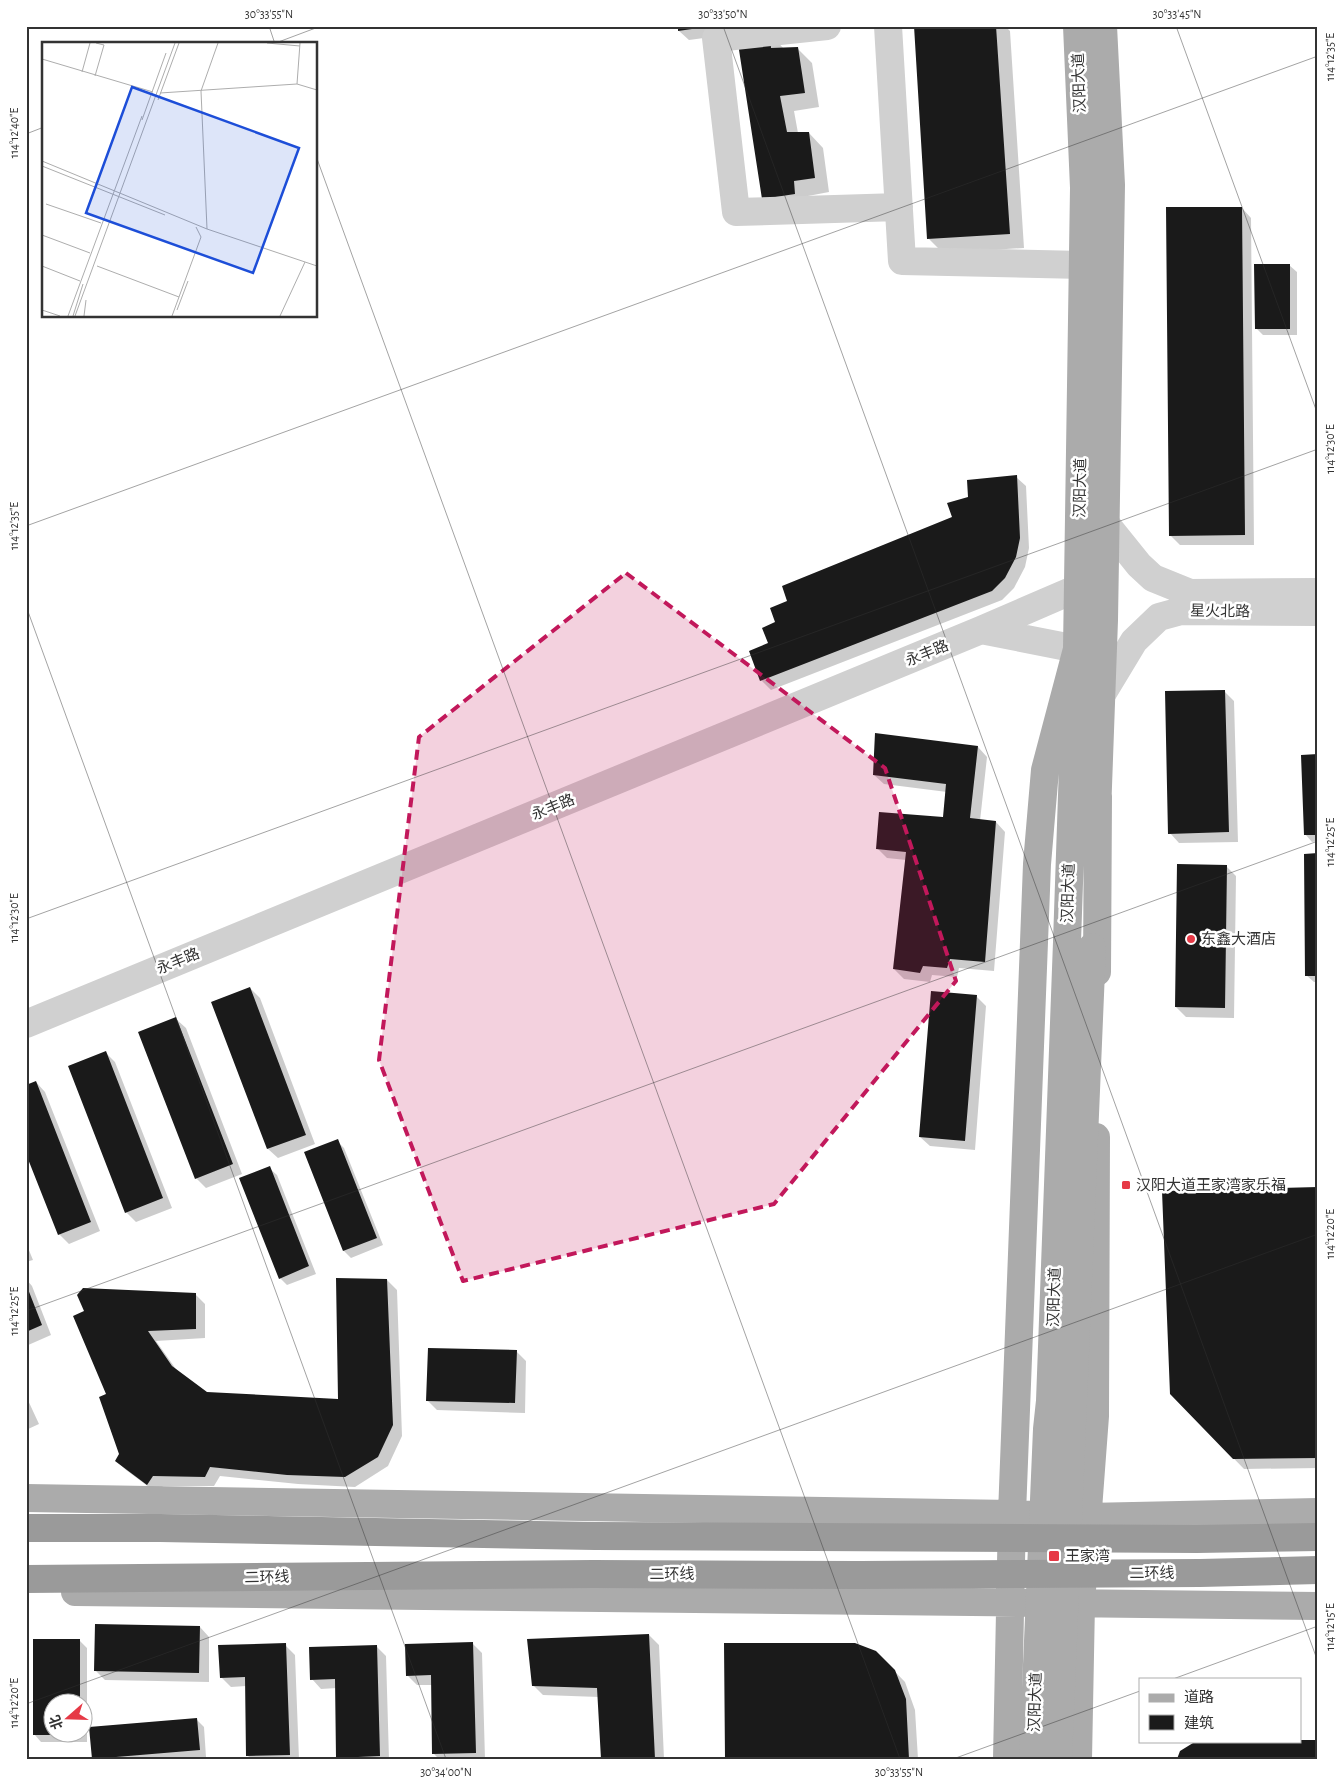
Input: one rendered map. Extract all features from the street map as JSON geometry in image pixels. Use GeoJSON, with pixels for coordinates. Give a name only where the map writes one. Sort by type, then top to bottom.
{"type":"FeatureCollection","features":[{"type":"Feature","properties":{"kind":"highway"},"geometry":{"type":"LineString","coordinates":[[26,1528],[170,1528],[595,1536],[1197,1539],[1318,1537]]}},
{"type":"Feature","properties":{"kind":"highway","name":"二环线"},"geometry":{"type":"LineString","coordinates":[[26,1579],[593,1574],[861,1576],[1318,1570]]}},
{"type":"Feature","properties":{"kind":"main road","name":"汉阳大道"},"geometry":{"type":"LineString","coordinates":[[1058,1759],[1079,945],[1077,649],[1084,188],[1077,26]]}},
{"type":"Feature","properties":{"kind":"main road","name":"汉阳大道"},"geometry":{"type":"LineString","coordinates":[[1078,1759],[1081,1603],[1095,1416],[1098,796],[1106,524],[1112,185],[1103,26]]}},
{"type":"Feature","properties":{"kind":"main road"},"geometry":{"type":"LineString","coordinates":[[1007,1759],[1012,1514],[1037,864],[1045,770],[1077,649]]}},
{"type":"Feature","properties":{"kind":"main road","name":"汉阳大道"},"geometry":{"type":"LineString","coordinates":[[1033,1759],[1047,1429],[1079,945],[1098,796]]}},
{"type":"Feature","properties":{"kind":"main road"},"geometry":{"type":"LineString","coordinates":[[26,1498],[1012,1514],[1087,1517],[1318,1512]]}},
{"type":"Feature","properties":{"kind":"main road"},"geometry":{"type":"LineString","coordinates":[[26,1591],[1318,1606]]}},
{"type":"Feature","properties":{"kind":"street"},"geometry":{"type":"LineString","coordinates":[[827,26],[716,38],[736,212],[899,207]]}},
{"type":"Feature","properties":{"kind":"street"},"geometry":{"type":"LineString","coordinates":[[888,26],[902,261],[1083,265]]}},
{"type":"Feature","properties":{"kind":"street","name":"星火北路"},"geometry":{"type":"LineString","coordinates":[[1106,524],[1139,565],[1153,578],[1190,593],[1318,592]]}},
{"type":"Feature","properties":{"kind":"street","name":"永丰路"},"geometry":{"type":"LineString","coordinates":[[26,1024],[981,630],[1078,588]]}},
{"type":"Feature","properties":{"kind":"street","name":"星火北路"},"geometry":{"type":"LineString","coordinates":[[1102,694],[1134,641],[1159,617],[1181,611],[1318,612]]}},
{"type":"Feature","properties":{"kind":"street"},"geometry":{"type":"LineString","coordinates":[[981,630],[1077,649]]}},
{"type":"Feature","properties":{"kind":"highlighted area"},"geometry":{"type":"Polygon","coordinates":[[[626,573],[885,768],[956,981],[774,1204],[463,1281],[379,1060],[419,737],[626,573]]]}},
{"type":"Feature","properties":{"kind":"building"},"geometry":{"type":"Polygon","coordinates":[[[678,26],[706,26],[706,27],[678,31],[678,26]]]}},
{"type":"Feature","properties":{"kind":"building"},"geometry":{"type":"Polygon","coordinates":[[[914,26],[996,26],[1010,234],[927,239],[914,26]]]}},
{"type":"Feature","properties":{"kind":"building"},"geometry":{"type":"Polygon","coordinates":[[[770,33],[771,48],[798,47],[805,93],[780,96],[787,132],[809,132],[815,178],[794,181],[795,194],[762,199],[737,37],[770,33]]]}},
{"type":"Feature","properties":{"kind":"building"},"geometry":{"type":"Polygon","coordinates":[[[1166,207],[1242,207],[1245,535],[1169,536],[1166,207]]]}},
{"type":"Feature","properties":{"kind":"building"},"geometry":{"type":"Polygon","coordinates":[[[1254,264],[1290,264],[1290,329],[1255,329],[1254,264]]]}},
{"type":"Feature","properties":{"kind":"building"},"geometry":{"type":"Polygon","coordinates":[[[1017,475],[1020,538],[1016,557],[1005,578],[992,591],[760,681],[749,651],[768,643],[762,628],[775,622],[770,608],[787,601],[782,586],[952,517],[947,503],[968,497],[967,480],[1017,475]]]}},
{"type":"Feature","properties":{"kind":"building"},"geometry":{"type":"Polygon","coordinates":[[[1225,690],[1229,832],[1168,834],[1165,691],[1225,690]]]}},
{"type":"Feature","properties":{"kind":"building"},"geometry":{"type":"Polygon","coordinates":[[[875,733],[978,746],[970,818],[996,821],[985,962],[950,959],[947,968],[923,966],[920,973],[893,969],[906,852],[876,849],[879,812],[943,817],[946,784],[873,775],[875,733]]]}},
{"type":"Feature","properties":{"kind":"building"},"geometry":{"type":"Polygon","coordinates":[[[1318,754],[1318,835],[1304,835],[1301,755],[1318,754]]]}},
{"type":"Feature","properties":{"kind":"building"},"geometry":{"type":"Polygon","coordinates":[[[1318,853],[1318,976],[1305,976],[1304,854],[1318,853]]]}},
{"type":"Feature","properties":{"kind":"building"},"geometry":{"type":"Polygon","coordinates":[[[1177,864],[1227,865],[1225,1008],[1175,1007],[1177,864]]]}},
{"type":"Feature","properties":{"kind":"building"},"geometry":{"type":"Polygon","coordinates":[[[250,987],[306,1135],[267,1149],[211,1002],[250,987]]]}},
{"type":"Feature","properties":{"kind":"building"},"geometry":{"type":"Polygon","coordinates":[[[931,991],[977,995],[965,1141],[919,1137],[931,991]]]}},
{"type":"Feature","properties":{"kind":"building"},"geometry":{"type":"Polygon","coordinates":[[[176,1017],[233,1164],[195,1179],[138,1032],[176,1017]]]}},
{"type":"Feature","properties":{"kind":"building"},"geometry":{"type":"Polygon","coordinates":[[[106,1051],[163,1198],[125,1213],[68,1066],[106,1051]]]}},
{"type":"Feature","properties":{"kind":"building"},"geometry":{"type":"Polygon","coordinates":[[[36,1081],[91,1222],[58,1235],[26,1154],[26,1085],[36,1081]]]}},
{"type":"Feature","properties":{"kind":"building"},"geometry":{"type":"Polygon","coordinates":[[[338,1139],[377,1238],[343,1251],[304,1152],[338,1139]]]}},
{"type":"Feature","properties":{"kind":"building"},"geometry":{"type":"Polygon","coordinates":[[[270,1166],[309,1266],[279,1279],[239,1178],[270,1166]]]}},
{"type":"Feature","properties":{"kind":"building"},"geometry":{"type":"Polygon","coordinates":[[[1318,1187],[1318,1458],[1233,1459],[1170,1394],[1162,1191],[1318,1187]]]}},
{"type":"Feature","properties":{"kind":"building"},"geometry":{"type":"Polygon","coordinates":[[[336,1278],[387,1279],[393,1425],[378,1457],[345,1477],[287,1475],[210,1467],[205,1477],[153,1476],[147,1485],[115,1461],[119,1454],[99,1397],[106,1394],[73,1316],[84,1311],[77,1295],[83,1288],[196,1293],[196,1329],[148,1331],[172,1366],[207,1392],[338,1399],[336,1278]]]}},
{"type":"Feature","properties":{"kind":"building"},"geometry":{"type":"Polygon","coordinates":[[[26,1284],[42,1325],[26,1332],[26,1284]]]}},
{"type":"Feature","properties":{"kind":"building"},"geometry":{"type":"Polygon","coordinates":[[[428,1348],[517,1350],[515,1403],[426,1401],[428,1348]]]}},
{"type":"Feature","properties":{"kind":"building"},"geometry":{"type":"Polygon","coordinates":[[[95,1624],[200,1626],[199,1673],[94,1671],[95,1624]]]}},
{"type":"Feature","properties":{"kind":"building"},"geometry":{"type":"Polygon","coordinates":[[[649,1634],[655,1759],[601,1759],[597,1688],[532,1686],[527,1639],[649,1634]]]}},
{"type":"Feature","properties":{"kind":"building"},"geometry":{"type":"Polygon","coordinates":[[[33,1639],[80,1639],[80,1692],[42,1692],[42,1735],[33,1735],[33,1639]]]}},
{"type":"Feature","properties":{"kind":"building"},"geometry":{"type":"Polygon","coordinates":[[[473,1642],[476,1753],[432,1754],[431,1675],[406,1676],[405,1644],[473,1642]]]}},
{"type":"Feature","properties":{"kind":"building"},"geometry":{"type":"Polygon","coordinates":[[[286,1643],[290,1755],[246,1756],[245,1677],[220,1678],[218,1645],[286,1643]]]}},
{"type":"Feature","properties":{"kind":"building"},"geometry":{"type":"Polygon","coordinates":[[[724,1643],[855,1643],[876,1651],[895,1670],[906,1699],[909,1759],[725,1759],[724,1643]]]}},
{"type":"Feature","properties":{"kind":"building"},"geometry":{"type":"Polygon","coordinates":[[[377,1645],[380,1756],[336,1758],[335,1679],[310,1680],[309,1647],[377,1645]]]}},
{"type":"Feature","properties":{"kind":"building"},"geometry":{"type":"Polygon","coordinates":[[[197,1718],[200,1750],[92,1759],[90,1742],[92,1742],[92,1727],[197,1718]]]}},
{"type":"Feature","properties":{"kind":"building"},"geometry":{"type":"Polygon","coordinates":[[[1302,1740],[1318,1740],[1318,1759],[1177,1759],[1180,1751],[1193,1743],[1302,1742],[1302,1740]]]}},
{"type":"Feature","properties":{"kind":"place","name":"东鑫大酒店"},"geometry":{"type":"Point","coordinates":[1191,939]}},
{"type":"Feature","properties":{"kind":"place","name":"汉阳大道王家湾家乐福"},"geometry":{"type":"Point","coordinates":[1126,1185]}},
{"type":"Feature","properties":{"kind":"place","name":"王家湾"},"geometry":{"type":"Point","coordinates":[1054,1556]}}]}
